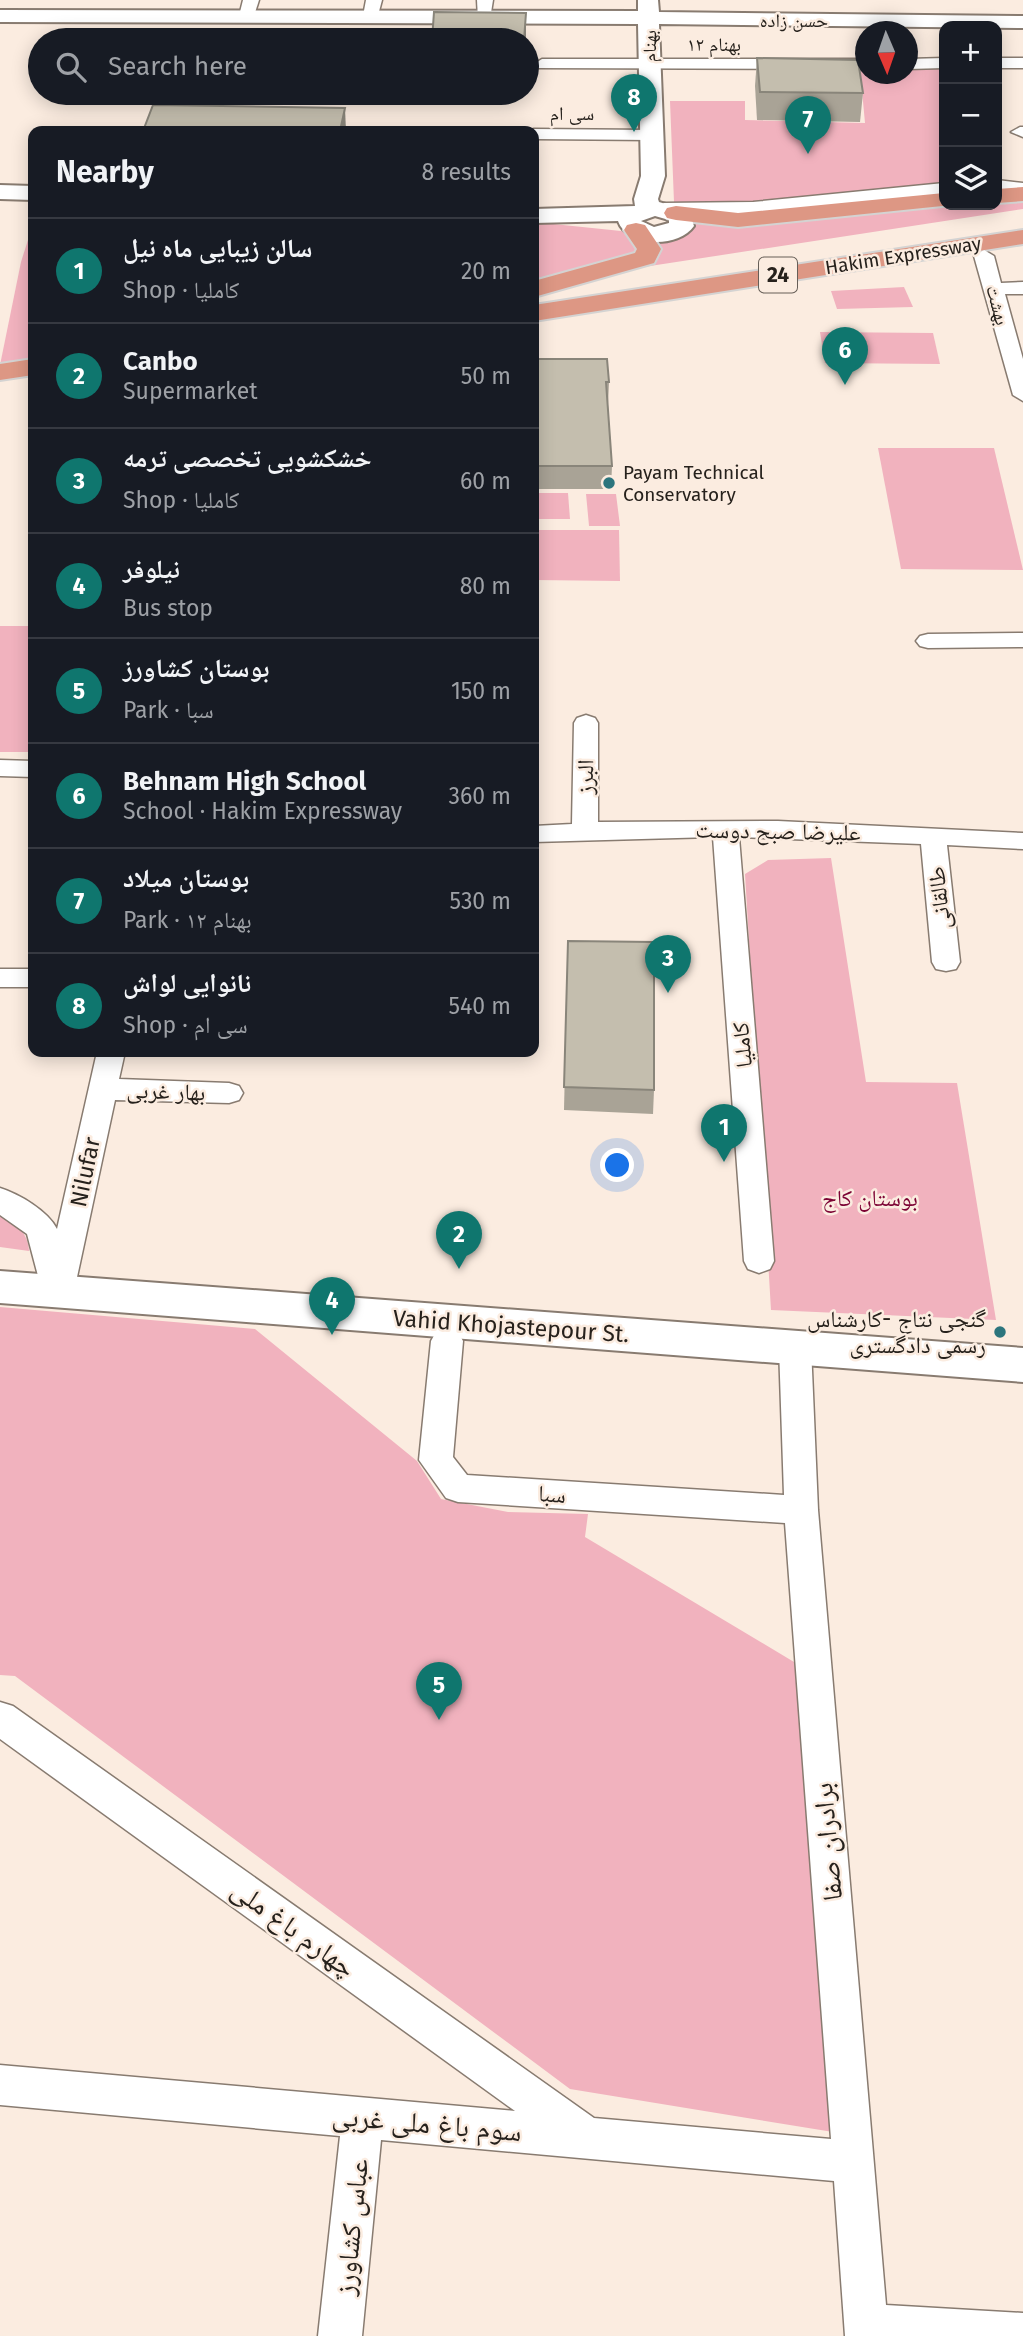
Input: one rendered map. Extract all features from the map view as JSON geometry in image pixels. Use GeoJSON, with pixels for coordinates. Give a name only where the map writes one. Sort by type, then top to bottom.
{"type":"FeatureCollection","features":[{"type":"Feature","properties":{"kind":"highway"},"geometry":{"type":"LineString","coordinates":[[1002,196],[1023,194]]}},
{"type":"Feature","properties":{"kind":"highway"},"geometry":{"type":"LineString","coordinates":[[539,288],[645,258],[649,249],[651,215],[738,220],[939,200]]}},
{"type":"Feature","properties":{"kind":"highway","name":"Hakim Expressway"},"geometry":{"type":"LineString","coordinates":[[539,288],[1023,215]]}},
{"type":"Feature","properties":{"kind":"highway","name":"Hakim Expressway"},"geometry":{"type":"LineString","coordinates":[[539,312],[1023,237]]}},
{"type":"Feature","properties":{"kind":"highway"},"geometry":{"type":"LineString","coordinates":[[663,293],[829,279],[1023,250]]}},
{"type":"Feature","properties":{"kind":"highway"},"geometry":{"type":"LineString","coordinates":[[0,373],[28,368]]}},
{"type":"Feature","properties":{"kind":"highway"},"geometry":{"type":"LineString","coordinates":[[0,397],[28,393]]}},
{"type":"Feature","properties":{"kind":"street","name":"حسن زاده"},"geometry":{"type":"LineString","coordinates":[[0,16],[249,8],[484,8],[649,10],[1023,22]]}},
{"type":"Feature","properties":{"kind":"street","name":"بهنام"},"geometry":{"type":"LineString","coordinates":[[649,10],[648,65],[653,176],[646,200],[651,215]]}},
{"type":"Feature","properties":{"kind":"street"},"geometry":{"type":"LineString","coordinates":[[918,64],[939,63]]}},
{"type":"Feature","properties":{"kind":"street"},"geometry":{"type":"LineString","coordinates":[[1002,63],[1023,63]]}},
{"type":"Feature","properties":{"kind":"street","name":"بهنام ۱۲"},"geometry":{"type":"LineString","coordinates":[[542,64],[855,64]]}},
{"type":"Feature","properties":{"kind":"street","name":"سی ام"},"geometry":{"type":"LineString","coordinates":[[539,134],[652,135]]}},
{"type":"Feature","properties":{"kind":"street"},"geometry":{"type":"LineString","coordinates":[[1002,187],[1023,189]]}},
{"type":"Feature","properties":{"kind":"street"},"geometry":{"type":"LineString","coordinates":[[539,216],[651,215],[939,189]]}},
{"type":"Feature","properties":{"kind":"street"},"geometry":{"type":"LineString","coordinates":[[0,192],[28,193]]}},
{"type":"Feature","properties":{"kind":"street","name":"بهشت"},"geometry":{"type":"LineString","coordinates":[[985,256],[1023,395]]}},
{"type":"Feature","properties":{"kind":"street"},"geometry":{"type":"LineString","coordinates":[[994,289],[1023,288]]}},
{"type":"Feature","properties":{"kind":"street"},"geometry":{"type":"LineString","coordinates":[[928,641],[1023,640]]}},
{"type":"Feature","properties":{"kind":"street","name":"البرز"},"geometry":{"type":"LineString","coordinates":[[584,830],[586,723]]}},
{"type":"Feature","properties":{"kind":"street"},"geometry":{"type":"LineString","coordinates":[[0,768],[28,769]]}},
{"type":"Feature","properties":{"kind":"street","name":"علیرضا صبح دوست"},"geometry":{"type":"LineString","coordinates":[[539,834],[584,830],[831,829],[1023,841]]}},
{"type":"Feature","properties":{"kind":"street","name":"کاملیا"},"geometry":{"type":"LineString","coordinates":[[725,830],[760,1261]]}},
{"type":"Feature","properties":{"kind":"street","name":"طالقانی"},"geometry":{"type":"LineString","coordinates":[[933,835],[946,962]]}},
{"type":"Feature","properties":{"kind":"street"},"geometry":{"type":"LineString","coordinates":[[0,978],[28,978]]}},
{"type":"Feature","properties":{"kind":"street","name":"Nilufar"},"geometry":{"type":"LineString","coordinates":[[58,1291],[110,1057]]}},
{"type":"Feature","properties":{"kind":"street","name":"بهار غربی"},"geometry":{"type":"LineString","coordinates":[[103,1089],[229,1093]]}},
{"type":"Feature","properties":{"kind":"street"},"geometry":{"type":"LineString","coordinates":[[0,1199],[41,1227],[58,1291]]}},
{"type":"Feature","properties":{"kind":"street","name":"Vahid Khojastepour St."},"geometry":{"type":"LineString","coordinates":[[0,1287],[1023,1365]]}},
{"type":"Feature","properties":{"kind":"street","name":"سبا"},"geometry":{"type":"LineString","coordinates":[[447,1341],[436,1460],[458,1488],[801,1510]]}},
{"type":"Feature","properties":{"kind":"street","name":"برادران صفا"},"geometry":{"type":"LineString","coordinates":[[794,1347],[801,1510],[866,2331]]}},
{"type":"Feature","properties":{"kind":"street","name":"چهارم باغ ملی"},"geometry":{"type":"LineString","coordinates":[[0,1718],[587,2138]]}},
{"type":"Feature","properties":{"kind":"street","name":"سوم باغ ملی غربی"},"geometry":{"type":"LineString","coordinates":[[0,2085],[853,2162]]}},
{"type":"Feature","properties":{"kind":"street","name":"عباس کشاورز"},"geometry":{"type":"LineString","coordinates":[[340,2336],[363,2118]]}},
{"type":"Feature","properties":{"kind":"street"},"geometry":{"type":"LineString","coordinates":[[866,2331],[1023,2335]]}},
{"type":"Feature","properties":{"kind":"green space"},"geometry":{"type":"Polygon","coordinates":[[[918,68],[939,68],[939,186],[775,204],[707,205],[674,202],[670,101],[745,101],[745,120],[865,123],[861,84],[918,84],[918,68]]]}},
{"type":"Feature","properties":{"kind":"green space"},"geometry":{"type":"Polygon","coordinates":[[[1023,199],[1023,209],[637,268],[646,263],[652,244],[690,217],[746,226],[939,207],[939,210],[1002,210],[1002,201],[1023,199]]]}},
{"type":"Feature","properties":{"kind":"green space"},"geometry":{"type":"Polygon","coordinates":[[[539,223],[621,231],[629,234],[641,252],[575,272],[539,278],[539,223]]]}},
{"type":"Feature","properties":{"kind":"green space"},"geometry":{"type":"Polygon","coordinates":[[[28,240],[28,361],[0,365],[28,240]]]}},
{"type":"Feature","properties":{"kind":"green space"},"geometry":{"type":"Polygon","coordinates":[[[904,287],[913,307],[837,309],[831,291],[904,287]]]}},
{"type":"Feature","properties":{"kind":"green space"},"geometry":{"type":"Polygon","coordinates":[[[820,332],[933,333],[940,364],[825,363],[820,332]]]}},
{"type":"Feature","properties":{"kind":"green space"},"geometry":{"type":"Polygon","coordinates":[[[878,448],[994,448],[1023,570],[901,569],[878,448]]]}},
{"type":"Feature","properties":{"kind":"green space"},"geometry":{"type":"Polygon","coordinates":[[[539,493],[568,493],[570,519],[539,519],[539,493]]]}},
{"type":"Feature","properties":{"kind":"green space"},"geometry":{"type":"Polygon","coordinates":[[[586,494],[616,494],[620,526],[589,526],[586,494]]]}},
{"type":"Feature","properties":{"kind":"green space"},"geometry":{"type":"Polygon","coordinates":[[[539,530],[619,530],[620,581],[539,580],[539,530]]]}},
{"type":"Feature","properties":{"kind":"green space"},"geometry":{"type":"Polygon","coordinates":[[[0,626],[28,626],[28,752],[0,752],[0,626]]]}},
{"type":"Feature","properties":{"kind":"green space","name":"بوستان کاج"},"geometry":{"type":"Polygon","coordinates":[[[831,858],[866,1082],[957,1083],[996,1320],[771,1310],[745,874],[768,860],[831,858]]]}},
{"type":"Feature","properties":{"kind":"green space"},"geometry":{"type":"Polygon","coordinates":[[[0,1213],[16,1224],[23,1233],[29,1251],[0,1247],[0,1213]]]}},
{"type":"Feature","properties":{"kind":"green space"},"geometry":{"type":"Polygon","coordinates":[[[0,1307],[255,1329],[417,1461],[441,1499],[508,1512],[588,1514],[585,1537],[799,1665],[833,2132],[570,2089],[15,1676],[0,1675],[0,1307]]]}},
{"type":"Feature","properties":{"kind":"building"},"geometry":{"type":"Polygon","coordinates":[[[434,12],[526,13],[525,28],[433,28],[434,12]]]}},
{"type":"Feature","properties":{"kind":"building"},"geometry":{"type":"Polygon","coordinates":[[[757,58],[855,60],[855,84],[862,84],[863,93],[760,92],[757,58]]]}},
{"type":"Feature","properties":{"kind":"building"},"geometry":{"type":"Polygon","coordinates":[[[153,105],[345,108],[341,126],[145,126],[153,105]]]}},
{"type":"Feature","properties":{"kind":"building"},"geometry":{"type":"Polygon","coordinates":[[[539,359],[607,359],[612,466],[539,466],[539,359]]]}},
{"type":"Feature","properties":{"kind":"building"},"geometry":{"type":"Polygon","coordinates":[[[568,941],[654,942],[654,1090],[564,1087],[568,941]]]}},
{"type":"Feature","properties":{"kind":"place","name":"نانوایی لواش"},"geometry":{"type":"Point","coordinates":[634,132]}},
{"type":"Feature","properties":{"kind":"place","name":"بوستان میلاد"},"geometry":{"type":"Point","coordinates":[808,154]}},
{"type":"Feature","properties":{"kind":"place","name":"Behnam High School"},"geometry":{"type":"Point","coordinates":[845,385]}},
{"type":"Feature","properties":{"kind":"place","name":"Payam Technical Conservatory"},"geometry":{"type":"Point","coordinates":[609,483]}},
{"type":"Feature","properties":{"kind":"place","name":"خشکشویی تخصصی ترمه"},"geometry":{"type":"Point","coordinates":[668,993]}},
{"type":"Feature","properties":{"kind":"place","name":"سالن زیبایی ماه نیل"},"geometry":{"type":"Point","coordinates":[724,1162]}},
{"type":"Feature","properties":{"kind":"place","name":"Canbo"},"geometry":{"type":"Point","coordinates":[459,1269]}},
{"type":"Feature","properties":{"kind":"place","name":"گنجی نتاج -کارشناس رسمی دادگستری"},"geometry":{"type":"Point","coordinates":[1000,1332]}},
{"type":"Feature","properties":{"kind":"place","name":"نیلوفر"},"geometry":{"type":"Point","coordinates":[332,1335]}},
{"type":"Feature","properties":{"kind":"place","name":"بوستان کشاورز"},"geometry":{"type":"Point","coordinates":[439,1720]}}]}
